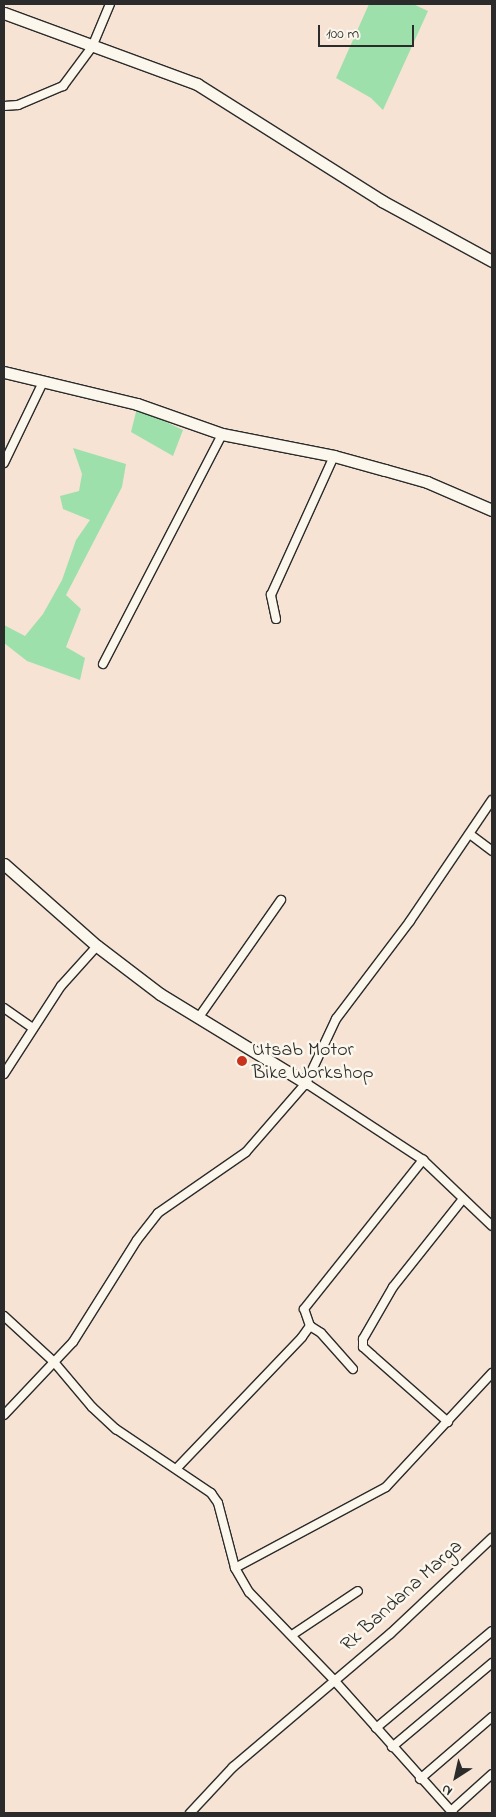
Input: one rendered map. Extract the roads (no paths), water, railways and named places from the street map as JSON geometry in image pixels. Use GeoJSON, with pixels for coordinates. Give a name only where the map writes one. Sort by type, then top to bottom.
{"type":"FeatureCollection","features":[{"type":"Feature","properties":{"kind":"street"},"geometry":{"type":"LineString","coordinates":[[4,106],[18,105],[63,86],[92,47],[110,4]]}},
{"type":"Feature","properties":{"kind":"street"},"geometry":{"type":"LineString","coordinates":[[4,13],[92,47],[197,84],[382,201],[492,261]]}},
{"type":"Feature","properties":{"kind":"street"},"geometry":{"type":"LineString","coordinates":[[4,372],[138,404],[222,434],[334,456],[427,482],[492,510]]}},
{"type":"Feature","properties":{"kind":"street"},"geometry":{"type":"LineString","coordinates":[[4,463],[43,382]]}},
{"type":"Feature","properties":{"kind":"street"},"geometry":{"type":"LineString","coordinates":[[103,664],[222,434]]}},
{"type":"Feature","properties":{"kind":"street"},"geometry":{"type":"LineString","coordinates":[[276,619],[271,595],[334,456]]}},
{"type":"Feature","properties":{"kind":"street"},"geometry":{"type":"LineString","coordinates":[[4,1415],[73,1342],[138,1240],[158,1214],[246,1152],[306,1083],[336,1019],[471,835],[492,800]]}},
{"type":"Feature","properties":{"kind":"street"},"geometry":{"type":"LineString","coordinates":[[471,835],[492,851]]}},
{"type":"Feature","properties":{"kind":"street"},"geometry":{"type":"LineString","coordinates":[[4,864],[97,946],[160,994],[306,1083],[423,1160],[492,1226]]}},
{"type":"Feature","properties":{"kind":"street"},"geometry":{"type":"LineString","coordinates":[[198,1017],[281,900]]}},
{"type":"Feature","properties":{"kind":"street"},"geometry":{"type":"LineString","coordinates":[[4,1074],[60,986],[97,946]]}},
{"type":"Feature","properties":{"kind":"street"},"geometry":{"type":"LineString","coordinates":[[4,1008],[33,1028]]}},
{"type":"Feature","properties":{"kind":"street"},"geometry":{"type":"LineString","coordinates":[[354,1369],[321,1333],[310,1326],[304,1316],[304,1309],[423,1160]]}},
{"type":"Feature","properties":{"kind":"street"},"geometry":{"type":"LineString","coordinates":[[448,1422],[363,1347],[362,1339],[393,1287],[463,1199]]}},
{"type":"Feature","properties":{"kind":"street"},"geometry":{"type":"LineString","coordinates":[[4,1316],[54,1362],[116,1429],[199,1482],[218,1504],[234,1568],[249,1592],[292,1634],[452,1812],[492,1774]]}},
{"type":"Feature","properties":{"kind":"street"},"geometry":{"type":"LineString","coordinates":[[177,1468],[310,1326]]}},
{"type":"Feature","properties":{"kind":"street"},"geometry":{"type":"LineString","coordinates":[[234,1568],[375,1495],[448,1422],[492,1373]]}},
{"type":"Feature","properties":{"kind":"street","name":"Rk Bandana Marga"},"geometry":{"type":"LineString","coordinates":[[190,1813],[233,1766],[333,1679],[390,1634],[492,1538]]}},
{"type":"Feature","properties":{"kind":"street"},"geometry":{"type":"LineString","coordinates":[[292,1634],[358,1591]]}},
{"type":"Feature","properties":{"kind":"street"},"geometry":{"type":"LineString","coordinates":[[376,1728],[492,1631]]}},
{"type":"Feature","properties":{"kind":"street"},"geometry":{"type":"LineString","coordinates":[[392,1747],[492,1663]]}},
{"type":"Feature","properties":{"kind":"street"},"geometry":{"type":"LineString","coordinates":[[420,1778],[492,1717]]}},
{"type":"Feature","properties":{"kind":"place","name":"Utsab Motor Bike Workshop"},"geometry":{"type":"Point","coordinates":[242,1061]}}]}
